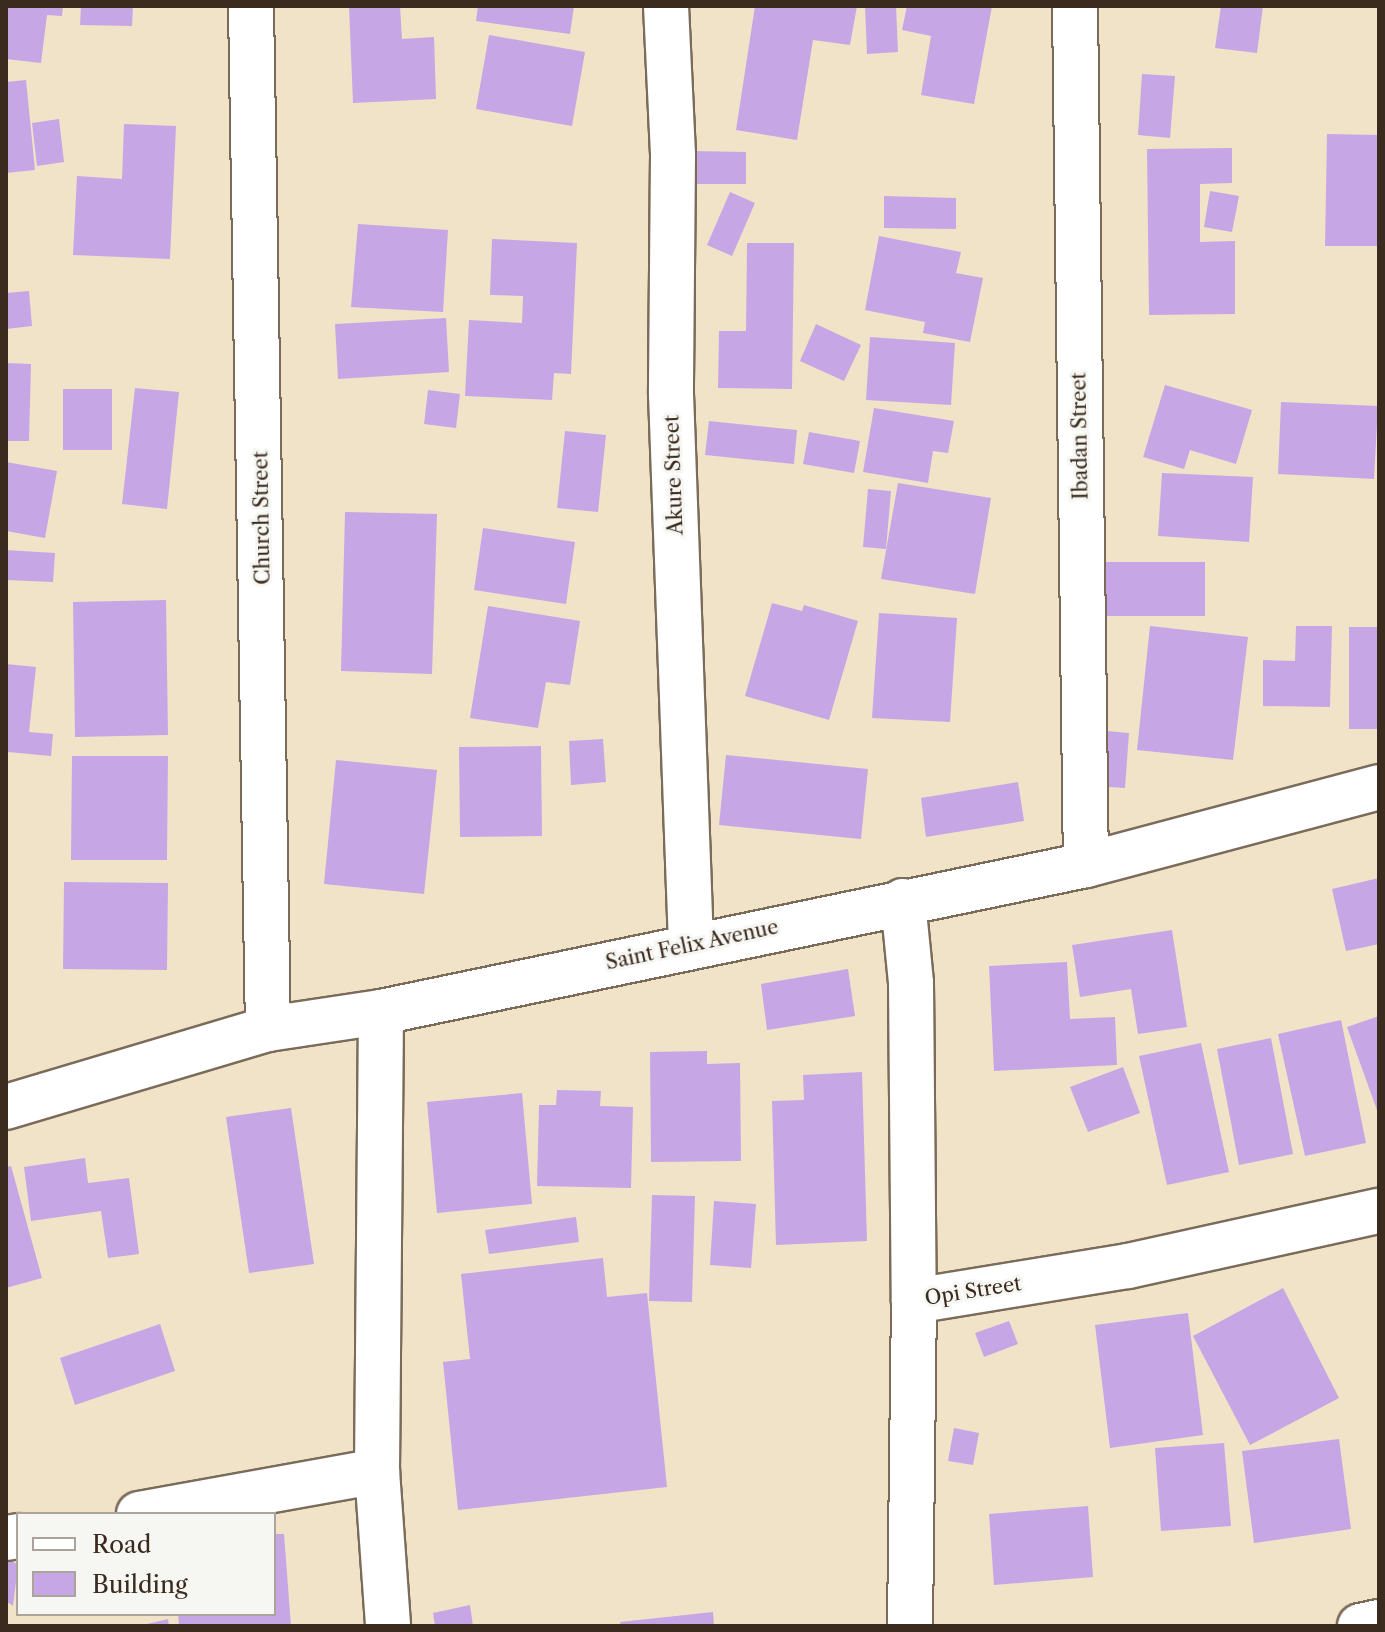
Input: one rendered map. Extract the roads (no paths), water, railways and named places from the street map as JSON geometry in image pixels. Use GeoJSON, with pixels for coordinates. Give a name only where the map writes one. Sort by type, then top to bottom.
{"type":"FeatureCollection","features":[{"type":"Feature","properties":{"kind":"street","name":"Church Street"},"geometry":{"type":"LineString","coordinates":[[251,6],[268,1029]]}},
{"type":"Feature","properties":{"kind":"street","name":"Akure Street"},"geometry":{"type":"LineString","coordinates":[[666,6],[673,155],[671,394],[691,945]]}},
{"type":"Feature","properties":{"kind":"street","name":"Ibadan Street"},"geometry":{"type":"LineString","coordinates":[[1075,6],[1086,865]]}},
{"type":"Feature","properties":{"kind":"street","name":"Saint Felix Avenue"},"geometry":{"type":"LineString","coordinates":[[6,1107],[268,1029],[381,1012],[1086,865],[1379,787]]}},
{"type":"Feature","properties":{"kind":"street","name":"Opi Street"},"geometry":{"type":"LineString","coordinates":[[903,901],[911,983],[914,1301],[1128,1266],[1379,1211]]}},
{"type":"Feature","properties":{"kind":"street"},"geometry":{"type":"LineString","coordinates":[[381,1012],[377,1471],[388,1626]]}},
{"type":"Feature","properties":{"kind":"street"},"geometry":{"type":"LineString","coordinates":[[910,1626],[914,1301]]}},
{"type":"Feature","properties":{"kind":"street"},"geometry":{"type":"LineString","coordinates":[[150,1512],[377,1471]]}},
{"type":"Feature","properties":{"kind":"street"},"geometry":{"type":"LineString","coordinates":[[1360,1626],[1379,1622]]}}]}
